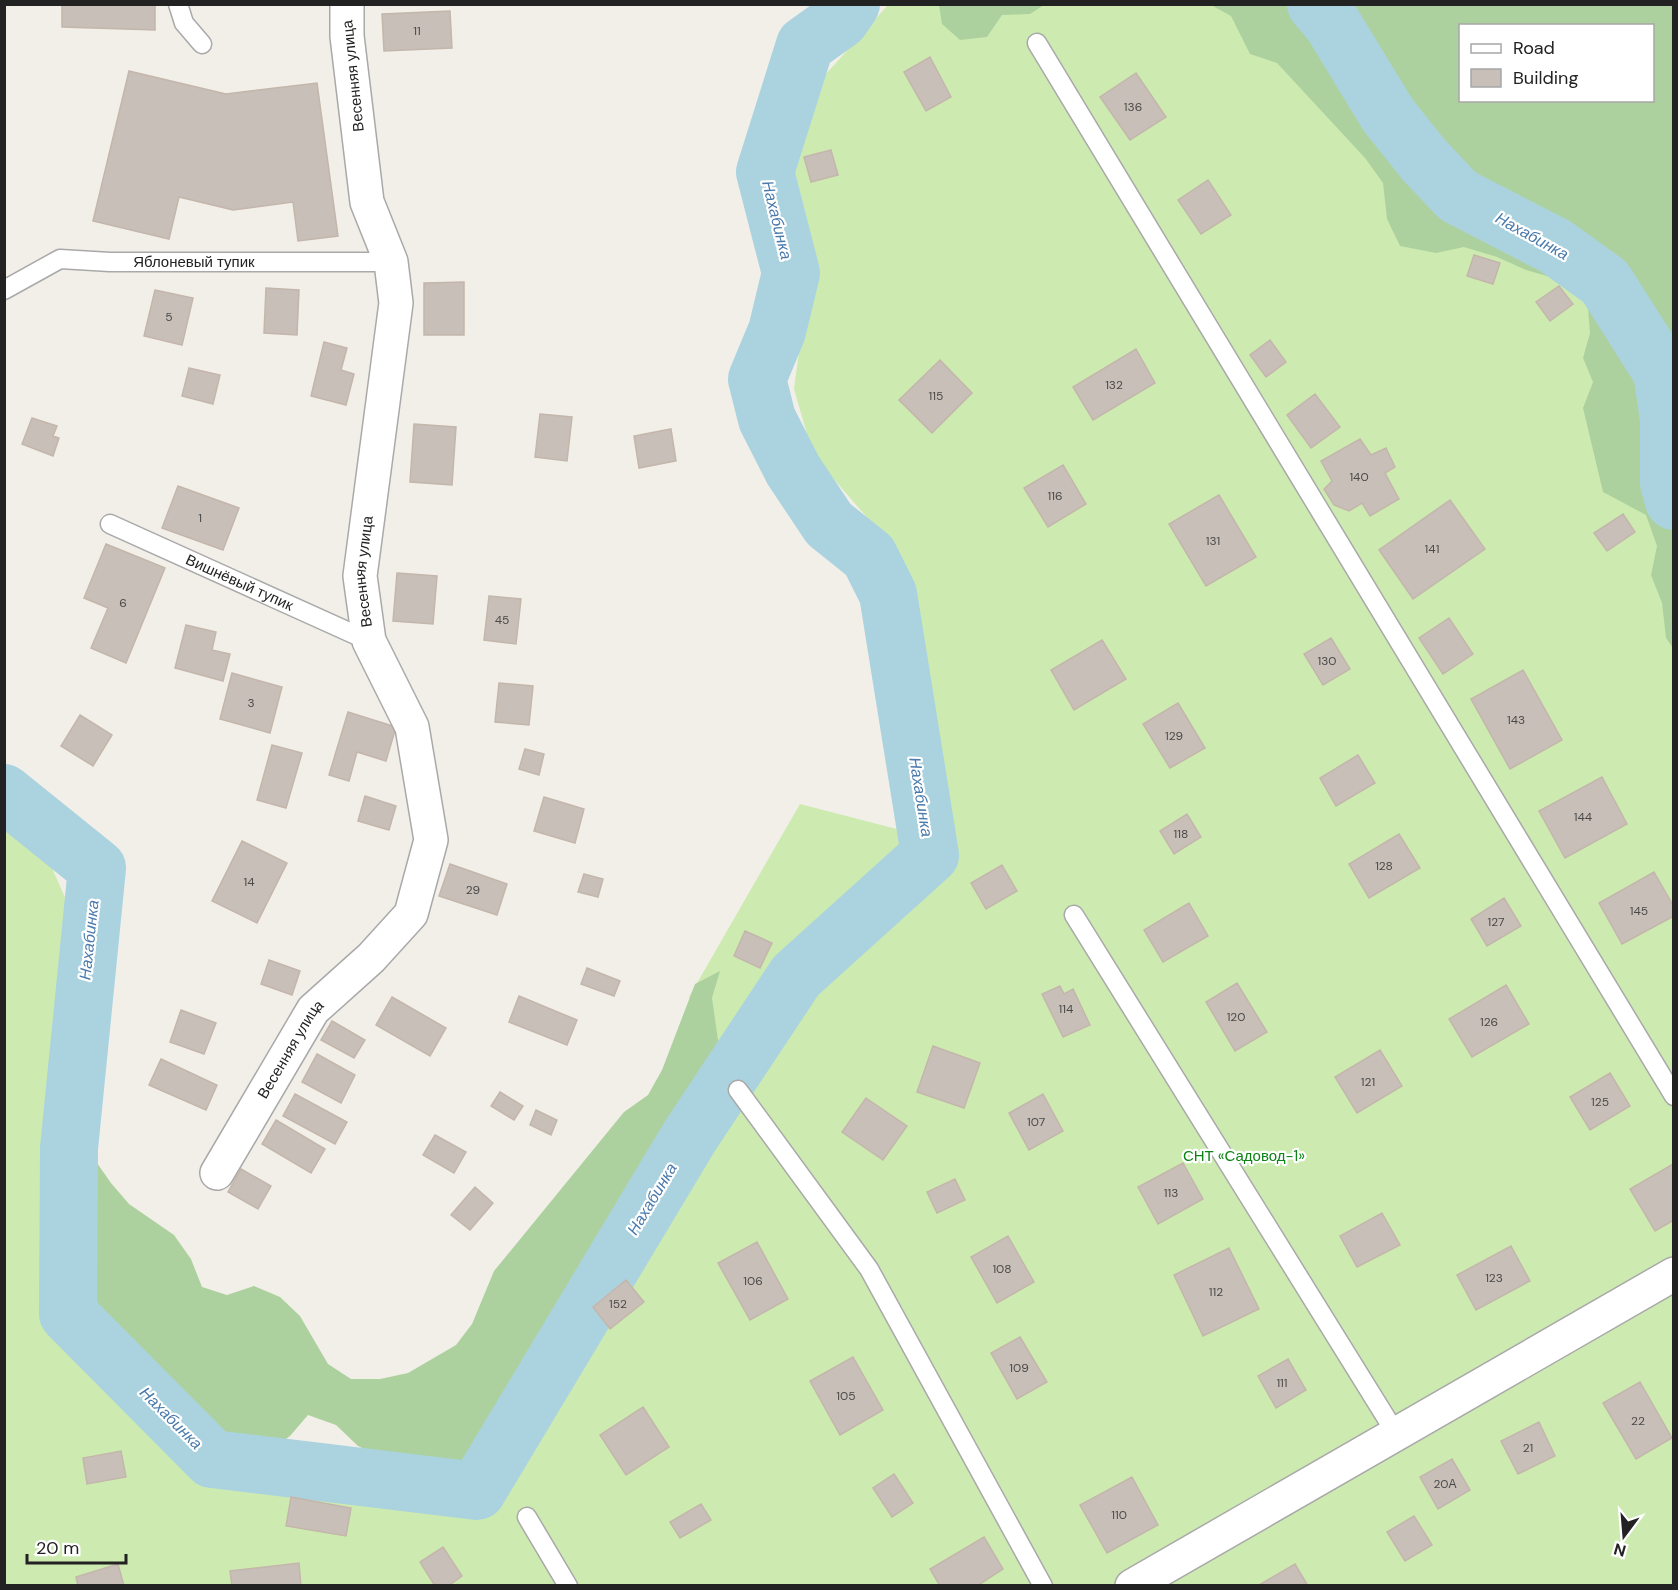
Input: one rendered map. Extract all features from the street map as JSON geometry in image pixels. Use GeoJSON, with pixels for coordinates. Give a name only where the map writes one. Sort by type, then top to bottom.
{"type":"FeatureCollection","features":[{"type":"Feature","properties":{"kind":"street","name":"Весенняя улица"},"geometry":{"type":"LineString","coordinates":[[217,1173],[313,1010],[371,958],[411,914],[431,840],[412,727],[369,641],[360,576],[396,303],[391,262],[367,202],[347,36],[347,4]]}},
{"type":"Feature","properties":{"kind":"street"},"geometry":{"type":"LineString","coordinates":[[1132,1586],[1395,1432],[1674,1274]]}},
{"type":"Feature","properties":{"kind":"lane"},"geometry":{"type":"LineString","coordinates":[[178,4],[184,23],[202,44]]}},
{"type":"Feature","properties":{"kind":"lane"},"geometry":{"type":"LineString","coordinates":[[1037,43],[1674,1096]]}},
{"type":"Feature","properties":{"kind":"lane","name":"Яблоневый тупик"},"geometry":{"type":"LineString","coordinates":[[4,290],[60,259],[110,262],[391,262]]}},
{"type":"Feature","properties":{"kind":"lane","name":"Вишнёвый тупик"},"geometry":{"type":"LineString","coordinates":[[110,524],[369,641]]}},
{"type":"Feature","properties":{"kind":"lane"},"geometry":{"type":"LineString","coordinates":[[1074,915],[1395,1432]]}},
{"type":"Feature","properties":{"kind":"lane"},"geometry":{"type":"LineString","coordinates":[[738,1090],[869,1269],[1043,1586]]}},
{"type":"Feature","properties":{"kind":"lane"},"geometry":{"type":"LineString","coordinates":[[527,1517],[568,1586]]}},
{"type":"Feature","properties":{"kind":"green space"},"geometry":{"type":"Polygon","coordinates":[[[939,4],[1044,5],[1030,14],[1002,15],[987,37],[960,40],[942,24],[939,4]]]}},
{"type":"Feature","properties":{"kind":"green space","name":"СНТ «Садовод-1»"},"geometry":{"type":"Polygon","coordinates":[[[888,5],[1266,5],[1526,254],[1595,305],[1673,586],[1673,1585],[5,1586],[5,828],[45,852],[67,902],[66,985],[49,1313],[219,1471],[431,1511],[494,1502],[522,1461],[572,1358],[585,1310],[737,1077],[689,997],[800,804],[951,843],[944,776],[910,606],[870,521],[813,455],[794,389],[808,283],[771,135],[888,5]]]}},
{"type":"Feature","properties":{"kind":"green space"},"geometry":{"type":"Polygon","coordinates":[[[1211,5],[1673,5],[1673,648],[1666,638],[1662,603],[1651,575],[1657,546],[1646,515],[1603,492],[1583,408],[1593,382],[1583,358],[1590,333],[1588,308],[1582,286],[1526,270],[1497,257],[1464,247],[1436,253],[1400,246],[1387,219],[1383,183],[1365,158],[1277,63],[1250,54],[1231,16],[1211,5]]]}},
{"type":"Feature","properties":{"kind":"green space"},"geometry":{"type":"Polygon","coordinates":[[[720,971],[712,998],[720,1054],[606,1241],[558,1312],[468,1466],[412,1472],[358,1446],[336,1425],[308,1415],[290,1436],[268,1452],[239,1444],[196,1405],[171,1388],[133,1346],[106,1333],[89,1309],[80,1279],[83,1143],[129,1204],[174,1235],[191,1259],[202,1287],[227,1295],[254,1286],[280,1297],[300,1316],[328,1364],[351,1379],[380,1379],[408,1373],[456,1345],[472,1324],[494,1271],[624,1112],[648,1095],[662,1070],[695,984],[720,971]]]}},
{"type":"Feature","properties":{"kind":"building"},"geometry":{"type":"Polygon","coordinates":[[[62,4],[155,4],[155,30],[62,27],[62,4]]]}},
{"type":"Feature","properties":{"kind":"building"},"geometry":{"type":"Polygon","coordinates":[[[450,11],[452,48],[384,51],[382,14],[450,11]]]}},
{"type":"Feature","properties":{"kind":"building"},"geometry":{"type":"Polygon","coordinates":[[[930,57],[951,97],[926,111],[904,72],[930,57]]]}},
{"type":"Feature","properties":{"kind":"building"},"geometry":{"type":"Polygon","coordinates":[[[129,71],[226,94],[317,83],[338,236],[298,241],[293,202],[233,210],[179,197],[169,239],[93,221],[129,71]]]}},
{"type":"Feature","properties":{"kind":"building"},"geometry":{"type":"Polygon","coordinates":[[[1136,73],[1166,117],[1130,140],[1100,97],[1136,73]]]}},
{"type":"Feature","properties":{"kind":"building"},"geometry":{"type":"Polygon","coordinates":[[[831,150],[838,175],[811,182],[804,157],[831,150]]]}},
{"type":"Feature","properties":{"kind":"building"},"geometry":{"type":"Polygon","coordinates":[[[1208,180],[1231,215],[1201,234],[1178,200],[1208,180]]]}},
{"type":"Feature","properties":{"kind":"building"},"geometry":{"type":"Polygon","coordinates":[[[1474,255],[1500,263],[1493,284],[1467,276],[1474,255]]]}},
{"type":"Feature","properties":{"kind":"building"},"geometry":{"type":"Polygon","coordinates":[[[464,282],[464,335],[424,335],[424,283],[464,282]]]}},
{"type":"Feature","properties":{"kind":"building"},"geometry":{"type":"Polygon","coordinates":[[[1559,286],[1573,304],[1550,321],[1536,302],[1559,286]]]}},
{"type":"Feature","properties":{"kind":"building"},"geometry":{"type":"Polygon","coordinates":[[[266,288],[299,290],[297,335],[264,333],[266,288]]]}},
{"type":"Feature","properties":{"kind":"building"},"geometry":{"type":"Polygon","coordinates":[[[155,290],[193,298],[182,345],[144,336],[155,290]]]}},
{"type":"Feature","properties":{"kind":"building"},"geometry":{"type":"Polygon","coordinates":[[[1270,340],[1286,362],[1266,377],[1250,355],[1270,340]]]}},
{"type":"Feature","properties":{"kind":"building"},"geometry":{"type":"Polygon","coordinates":[[[324,342],[347,348],[341,370],[354,374],[346,405],[311,396],[324,342]]]}},
{"type":"Feature","properties":{"kind":"building"},"geometry":{"type":"Polygon","coordinates":[[[1136,349],[1155,383],[1093,420],[1073,387],[1136,349]]]}},
{"type":"Feature","properties":{"kind":"building"},"geometry":{"type":"Polygon","coordinates":[[[940,360],[972,393],[932,433],[899,400],[940,360]]]}},
{"type":"Feature","properties":{"kind":"building"},"geometry":{"type":"Polygon","coordinates":[[[189,368],[220,375],[213,404],[182,396],[189,368]]]}},
{"type":"Feature","properties":{"kind":"building"},"geometry":{"type":"Polygon","coordinates":[[[1315,394],[1340,427],[1311,448],[1287,415],[1315,394]]]}},
{"type":"Feature","properties":{"kind":"building"},"geometry":{"type":"Polygon","coordinates":[[[540,414],[572,417],[567,461],[535,457],[540,414]]]}},
{"type":"Feature","properties":{"kind":"building"},"geometry":{"type":"Polygon","coordinates":[[[32,418],[57,426],[53,436],[59,438],[53,456],[22,444],[32,418]]]}},
{"type":"Feature","properties":{"kind":"building"},"geometry":{"type":"Polygon","coordinates":[[[414,424],[456,427],[452,485],[410,482],[414,424]]]}},
{"type":"Feature","properties":{"kind":"building"},"geometry":{"type":"Polygon","coordinates":[[[671,429],[676,461],[639,468],[634,436],[671,429]]]}},
{"type":"Feature","properties":{"kind":"building"},"geometry":{"type":"Polygon","coordinates":[[[1360,439],[1371,455],[1386,448],[1395,467],[1385,473],[1399,499],[1370,516],[1362,503],[1349,511],[1334,505],[1324,489],[1332,481],[1321,461],[1360,439]]]}},
{"type":"Feature","properties":{"kind":"building"},"geometry":{"type":"Polygon","coordinates":[[[1063,465],[1086,504],[1048,527],[1024,488],[1063,465]]]}},
{"type":"Feature","properties":{"kind":"building"},"geometry":{"type":"Polygon","coordinates":[[[178,486],[239,508],[223,550],[162,528],[178,486]]]}},
{"type":"Feature","properties":{"kind":"building"},"geometry":{"type":"Polygon","coordinates":[[[1219,495],[1256,557],[1206,586],[1169,524],[1219,495]]]}},
{"type":"Feature","properties":{"kind":"building"},"geometry":{"type":"Polygon","coordinates":[[[1450,500],[1485,549],[1413,599],[1379,550],[1450,500]]]}},
{"type":"Feature","properties":{"kind":"building"},"geometry":{"type":"Polygon","coordinates":[[[1623,514],[1635,532],[1607,551],[1594,533],[1623,514]]]}},
{"type":"Feature","properties":{"kind":"building"},"geometry":{"type":"Polygon","coordinates":[[[106,544],[165,568],[126,663],[91,648],[108,608],[84,598],[106,544]]]}},
{"type":"Feature","properties":{"kind":"building"},"geometry":{"type":"Polygon","coordinates":[[[397,573],[437,576],[433,624],[393,621],[397,573]]]}},
{"type":"Feature","properties":{"kind":"building"},"geometry":{"type":"Polygon","coordinates":[[[489,596],[521,599],[516,644],[484,640],[489,596]]]}},
{"type":"Feature","properties":{"kind":"building"},"geometry":{"type":"Polygon","coordinates":[[[1449,618],[1473,654],[1443,674],[1419,638],[1449,618]]]}},
{"type":"Feature","properties":{"kind":"building"},"geometry":{"type":"Polygon","coordinates":[[[186,625],[216,632],[212,650],[230,654],[223,681],[175,668],[186,625]]]}},
{"type":"Feature","properties":{"kind":"building"},"geometry":{"type":"Polygon","coordinates":[[[1331,638],[1350,669],[1323,685],[1304,654],[1331,638]]]}},
{"type":"Feature","properties":{"kind":"building"},"geometry":{"type":"Polygon","coordinates":[[[1102,640],[1126,679],[1074,710],[1051,670],[1102,640]]]}},
{"type":"Feature","properties":{"kind":"building"},"geometry":{"type":"Polygon","coordinates":[[[1523,670],[1562,740],[1510,769],[1471,699],[1523,670]]]}},
{"type":"Feature","properties":{"kind":"building"},"geometry":{"type":"Polygon","coordinates":[[[232,673],[282,687],[270,733],[220,719],[232,673]]]}},
{"type":"Feature","properties":{"kind":"building"},"geometry":{"type":"Polygon","coordinates":[[[499,683],[533,686],[529,725],[495,722],[499,683]]]}},
{"type":"Feature","properties":{"kind":"building"},"geometry":{"type":"Polygon","coordinates":[[[1178,703],[1205,748],[1170,768],[1143,724],[1178,703]]]}},
{"type":"Feature","properties":{"kind":"building"},"geometry":{"type":"Polygon","coordinates":[[[348,712],[396,727],[386,761],[357,752],[349,781],[329,775],[348,712]]]}},
{"type":"Feature","properties":{"kind":"building"},"geometry":{"type":"Polygon","coordinates":[[[80,715],[112,735],[93,766],[61,746],[80,715]]]}},
{"type":"Feature","properties":{"kind":"building"},"geometry":{"type":"Polygon","coordinates":[[[272,745],[302,753],[286,808],[257,800],[272,745]]]}},
{"type":"Feature","properties":{"kind":"building"},"geometry":{"type":"Polygon","coordinates":[[[525,749],[544,754],[539,775],[519,769],[525,749]]]}},
{"type":"Feature","properties":{"kind":"building"},"geometry":{"type":"Polygon","coordinates":[[[1358,755],[1375,783],[1336,806],[1320,778],[1358,755]]]}},
{"type":"Feature","properties":{"kind":"building"},"geometry":{"type":"Polygon","coordinates":[[[1602,777],[1627,824],[1565,858],[1539,811],[1602,777]]]}},
{"type":"Feature","properties":{"kind":"building"},"geometry":{"type":"Polygon","coordinates":[[[365,796],[396,806],[389,830],[358,821],[365,796]]]}},
{"type":"Feature","properties":{"kind":"building"},"geometry":{"type":"Polygon","coordinates":[[[544,797],[584,809],[575,843],[534,831],[544,797]]]}},
{"type":"Feature","properties":{"kind":"building"},"geometry":{"type":"Polygon","coordinates":[[[1187,814],[1201,837],[1174,854],[1160,831],[1187,814]]]}},
{"type":"Feature","properties":{"kind":"building"},"geometry":{"type":"Polygon","coordinates":[[[1399,834],[1420,868],[1369,898],[1349,864],[1399,834]]]}},
{"type":"Feature","properties":{"kind":"building"},"geometry":{"type":"Polygon","coordinates":[[[242,841],[287,863],[257,923],[212,901],[242,841]]]}},
{"type":"Feature","properties":{"kind":"building"},"geometry":{"type":"Polygon","coordinates":[[[450,864],[507,884],[497,915],[439,896],[450,864]]]}},
{"type":"Feature","properties":{"kind":"building"},"geometry":{"type":"Polygon","coordinates":[[[1002,865],[1017,891],[986,909],[971,883],[1002,865]]]}},
{"type":"Feature","properties":{"kind":"building"},"geometry":{"type":"Polygon","coordinates":[[[1654,872],[1674,907],[1674,916],[1622,944],[1599,903],[1654,872]]]}},
{"type":"Feature","properties":{"kind":"building"},"geometry":{"type":"Polygon","coordinates":[[[584,874],[603,879],[598,897],[578,892],[584,874]]]}},
{"type":"Feature","properties":{"kind":"building"},"geometry":{"type":"Polygon","coordinates":[[[1504,898],[1521,926],[1487,946],[1471,919],[1504,898]]]}},
{"type":"Feature","properties":{"kind":"building"},"geometry":{"type":"Polygon","coordinates":[[[1189,903],[1208,936],[1163,962],[1144,930],[1189,903]]]}},
{"type":"Feature","properties":{"kind":"building"},"geometry":{"type":"Polygon","coordinates":[[[745,931],[772,943],[760,968],[734,956],[745,931]]]}},
{"type":"Feature","properties":{"kind":"building"},"geometry":{"type":"Polygon","coordinates":[[[269,960],[300,971],[292,995],[261,984],[269,960]]]}},
{"type":"Feature","properties":{"kind":"building"},"geometry":{"type":"Polygon","coordinates":[[[587,968],[620,981],[614,996],[581,984],[587,968]]]}},
{"type":"Feature","properties":{"kind":"building"},"geometry":{"type":"Polygon","coordinates":[[[1237,983],[1267,1032],[1235,1051],[1206,1002],[1237,983]]]}},
{"type":"Feature","properties":{"kind":"building"},"geometry":{"type":"Polygon","coordinates":[[[1506,985],[1529,1024],[1472,1057],[1449,1019],[1506,985]]]}},
{"type":"Feature","properties":{"kind":"building"},"geometry":{"type":"Polygon","coordinates":[[[1060,986],[1064,994],[1073,989],[1090,1025],[1063,1037],[1042,994],[1060,986]]]}},
{"type":"Feature","properties":{"kind":"building"},"geometry":{"type":"Polygon","coordinates":[[[519,996],[577,1020],[567,1045],[509,1022],[519,996]]]}},
{"type":"Feature","properties":{"kind":"building"},"geometry":{"type":"Polygon","coordinates":[[[392,997],[446,1028],[430,1056],[376,1025],[392,997]]]}},
{"type":"Feature","properties":{"kind":"building"},"geometry":{"type":"Polygon","coordinates":[[[181,1010],[216,1023],[204,1054],[170,1042],[181,1010]]]}},
{"type":"Feature","properties":{"kind":"building"},"geometry":{"type":"Polygon","coordinates":[[[332,1021],[365,1040],[354,1058],[321,1040],[332,1021]]]}},
{"type":"Feature","properties":{"kind":"building"},"geometry":{"type":"Polygon","coordinates":[[[933,1046],[980,1063],[964,1108],[917,1092],[933,1046]]]}},
{"type":"Feature","properties":{"kind":"building"},"geometry":{"type":"Polygon","coordinates":[[[1380,1050],[1402,1086],[1357,1113],[1335,1077],[1380,1050]]]}},
{"type":"Feature","properties":{"kind":"building"},"geometry":{"type":"Polygon","coordinates":[[[317,1054],[355,1075],[341,1103],[302,1082],[317,1054]]]}},
{"type":"Feature","properties":{"kind":"building"},"geometry":{"type":"Polygon","coordinates":[[[161,1059],[217,1085],[206,1110],[149,1085],[161,1059]]]}},
{"type":"Feature","properties":{"kind":"building"},"geometry":{"type":"Polygon","coordinates":[[[1610,1073],[1630,1106],[1590,1130],[1570,1097],[1610,1073]]]}},
{"type":"Feature","properties":{"kind":"building"},"geometry":{"type":"Polygon","coordinates":[[[500,1092],[523,1106],[514,1120],[491,1106],[500,1092]]]}},
{"type":"Feature","properties":{"kind":"building"},"geometry":{"type":"Polygon","coordinates":[[[295,1094],[347,1122],[335,1144],[283,1116],[295,1094]]]}},
{"type":"Feature","properties":{"kind":"building"},"geometry":{"type":"Polygon","coordinates":[[[1043,1094],[1063,1131],[1029,1150],[1009,1113],[1043,1094]]]}},
{"type":"Feature","properties":{"kind":"building"},"geometry":{"type":"Polygon","coordinates":[[[866,1098],[907,1126],[883,1160],[842,1132],[866,1098]]]}},
{"type":"Feature","properties":{"kind":"building"},"geometry":{"type":"Polygon","coordinates":[[[536,1110],[557,1120],[551,1135],[530,1125],[536,1110]]]}},
{"type":"Feature","properties":{"kind":"building"},"geometry":{"type":"Polygon","coordinates":[[[276,1120],[325,1149],[311,1173],[262,1144],[276,1120]]]}},
{"type":"Feature","properties":{"kind":"building"},"geometry":{"type":"Polygon","coordinates":[[[435,1135],[466,1152],[454,1173],[423,1155],[435,1135]]]}},
{"type":"Feature","properties":{"kind":"building"},"geometry":{"type":"Polygon","coordinates":[[[1183,1163],[1203,1199],[1158,1224],[1138,1187],[1183,1163]]]}},
{"type":"Feature","properties":{"kind":"building"},"geometry":{"type":"Polygon","coordinates":[[[1673,1164],[1674,1220],[1655,1231],[1630,1189],[1673,1164]]]}},
{"type":"Feature","properties":{"kind":"building"},"geometry":{"type":"Polygon","coordinates":[[[241,1169],[271,1186],[258,1209],[228,1192],[241,1169]]]}},
{"type":"Feature","properties":{"kind":"building"},"geometry":{"type":"Polygon","coordinates":[[[955,1179],[965,1200],[937,1213],[927,1192],[955,1179]]]}},
{"type":"Feature","properties":{"kind":"building"},"geometry":{"type":"Polygon","coordinates":[[[475,1187],[493,1203],[470,1230],[451,1215],[475,1187]]]}},
{"type":"Feature","properties":{"kind":"building"},"geometry":{"type":"Polygon","coordinates":[[[1382,1213],[1400,1245],[1357,1267],[1340,1236],[1382,1213]]]}},
{"type":"Feature","properties":{"kind":"building"},"geometry":{"type":"Polygon","coordinates":[[[1008,1236],[1034,1282],[997,1303],[971,1257],[1008,1236]]]}},
{"type":"Feature","properties":{"kind":"building"},"geometry":{"type":"Polygon","coordinates":[[[757,1242],[788,1299],[750,1320],[718,1263],[757,1242]]]}},
{"type":"Feature","properties":{"kind":"building"},"geometry":{"type":"Polygon","coordinates":[[[1511,1246],[1530,1281],[1476,1310],[1457,1275],[1511,1246]]]}},
{"type":"Feature","properties":{"kind":"building"},"geometry":{"type":"Polygon","coordinates":[[[1229,1248],[1259,1309],[1203,1336],[1174,1275],[1229,1248]]]}},
{"type":"Feature","properties":{"kind":"building"},"geometry":{"type":"Polygon","coordinates":[[[626,1280],[644,1302],[610,1329],[593,1307],[626,1280]]]}},
{"type":"Feature","properties":{"kind":"building"},"geometry":{"type":"Polygon","coordinates":[[[1020,1337],[1047,1382],[1017,1399],[991,1353],[1020,1337]]]}},
{"type":"Feature","properties":{"kind":"building"},"geometry":{"type":"Polygon","coordinates":[[[853,1357],[883,1410],[840,1435],[810,1381],[853,1357]]]}},
{"type":"Feature","properties":{"kind":"building"},"geometry":{"type":"Polygon","coordinates":[[[1288,1359],[1306,1390],[1276,1408],[1258,1376],[1288,1359]]]}},
{"type":"Feature","properties":{"kind":"building"},"geometry":{"type":"Polygon","coordinates":[[[1640,1382],[1672,1438],[1636,1459],[1603,1403],[1640,1382]]]}},
{"type":"Feature","properties":{"kind":"building"},"geometry":{"type":"Polygon","coordinates":[[[643,1407],[669,1447],[626,1475],[600,1435],[643,1407]]]}},
{"type":"Feature","properties":{"kind":"building"},"geometry":{"type":"Polygon","coordinates":[[[1539,1422],[1555,1456],[1518,1474],[1501,1441],[1539,1422]]]}},
{"type":"Feature","properties":{"kind":"building"},"geometry":{"type":"Polygon","coordinates":[[[121,1451],[126,1477],[87,1484],[83,1458],[121,1451]]]}},
{"type":"Feature","properties":{"kind":"building"},"geometry":{"type":"Polygon","coordinates":[[[1452,1459],[1470,1490],[1438,1509],[1420,1477],[1452,1459]]]}},
{"type":"Feature","properties":{"kind":"building"},"geometry":{"type":"Polygon","coordinates":[[[894,1474],[913,1503],[892,1517],[873,1488],[894,1474]]]}},
{"type":"Feature","properties":{"kind":"building"},"geometry":{"type":"Polygon","coordinates":[[[1132,1477],[1158,1525],[1107,1553],[1080,1505],[1132,1477]]]}},
{"type":"Feature","properties":{"kind":"building"},"geometry":{"type":"Polygon","coordinates":[[[291,1497],[351,1508],[346,1536],[286,1526],[291,1497]]]}},
{"type":"Feature","properties":{"kind":"building"},"geometry":{"type":"Polygon","coordinates":[[[701,1504],[711,1520],[680,1538],[670,1522],[701,1504]]]}},
{"type":"Feature","properties":{"kind":"building"},"geometry":{"type":"Polygon","coordinates":[[[1414,1516],[1432,1545],[1405,1561],[1387,1532],[1414,1516]]]}},
{"type":"Feature","properties":{"kind":"building"},"geometry":{"type":"Polygon","coordinates":[[[984,1537],[1003,1569],[977,1586],[940,1586],[930,1569],[984,1537]]]}},
{"type":"Feature","properties":{"kind":"building"},"geometry":{"type":"Polygon","coordinates":[[[443,1547],[462,1576],[448,1586],[435,1586],[420,1562],[443,1547]]]}},
{"type":"Feature","properties":{"kind":"building"},"geometry":{"type":"Polygon","coordinates":[[[299,1563],[301,1586],[232,1586],[230,1571],[299,1563]]]}},
{"type":"Feature","properties":{"kind":"building"},"geometry":{"type":"Polygon","coordinates":[[[118,1564],[124,1586],[78,1586],[76,1577],[118,1564]]]}},
{"type":"Feature","properties":{"kind":"building"},"geometry":{"type":"Polygon","coordinates":[[[1295,1564],[1308,1586],[1259,1586],[1259,1585],[1295,1564]]]}},
{"type":"Feature","properties":{"kind":"waterway","name":"Нахабинка"},"geometry":{"type":"LineString","coordinates":[[4,793],[97,868],[69,1148],[68,1314],[212,1459],[477,1491],[690,1136],[796,976],[930,855],[888,594],[869,556],[829,524],[793,470],[767,419],[757,379],[777,331],[791,273],[765,172],[805,45],[840,20],[851,4]]}},
{"type":"Feature","properties":{"kind":"waterway","name":"Нахабинка"},"geometry":{"type":"LineString","coordinates":[[1316,4],[1332,23],[1388,115],[1424,160],[1458,196],[1555,246],[1605,282],[1662,372],[1669,419],[1669,483],[1674,501]]}}]}
